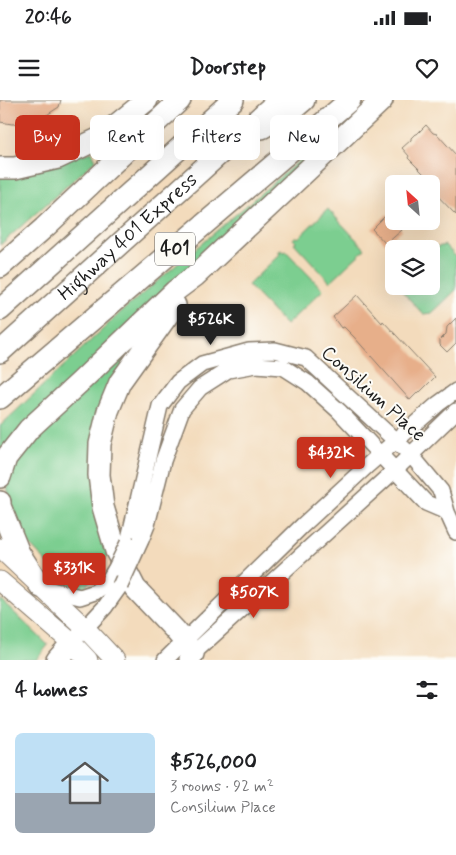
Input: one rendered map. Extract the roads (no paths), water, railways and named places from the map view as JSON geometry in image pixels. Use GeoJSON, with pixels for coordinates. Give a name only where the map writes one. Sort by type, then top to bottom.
{"type":"FeatureCollection","features":[{"type":"Feature","properties":{"kind":"highway"},"geometry":{"type":"LineString","coordinates":[[0,168],[15,168],[58,158],[100,138],[147,100]]}},
{"type":"Feature","properties":{"kind":"highway"},"geometry":{"type":"LineString","coordinates":[[0,267],[180,100]]}},
{"type":"Feature","properties":{"kind":"highway","name":"Highway 401 Express"},"geometry":{"type":"LineString","coordinates":[[0,310],[233,100]]}},
{"type":"Feature","properties":{"kind":"highway","name":"Highway 401 Express"},"geometry":{"type":"LineString","coordinates":[[260,118],[279,100]]}},
{"type":"Feature","properties":{"kind":"highway"},"geometry":{"type":"LineString","coordinates":[[260,129],[291,111],[304,100]]}},
{"type":"Feature","properties":{"kind":"highway","name":"401"},"geometry":{"type":"LineString","coordinates":[[0,398],[350,100]]}},
{"type":"Feature","properties":{"kind":"highway"},"geometry":{"type":"LineString","coordinates":[[0,477],[6,458],[29,428],[175,291],[195,276],[382,100]]}},
{"type":"Feature","properties":{"kind":"highway","name":"Highway 401 Express"},"geometry":{"type":"LineString","coordinates":[[0,352],[214,160]]}},
{"type":"Feature","properties":{"kind":"highway"},"geometry":{"type":"LineString","coordinates":[[188,652],[176,630],[135,588],[116,551],[103,507],[99,475],[100,444],[108,411],[120,382],[195,276]]}},
{"type":"Feature","properties":{"kind":"highway"},"geometry":{"type":"LineString","coordinates":[[0,502],[19,553],[41,588]]}},
{"type":"Feature","properties":{"kind":"highway"},"geometry":{"type":"LineString","coordinates":[[56,660],[79,635]]}},
{"type":"Feature","properties":{"kind":"main road"},"geometry":{"type":"LineString","coordinates":[[0,548],[41,588],[79,635],[88,660]]}},
{"type":"Feature","properties":{"kind":"main road"},"geometry":{"type":"LineString","coordinates":[[0,581],[115,659]]}},
{"type":"Feature","properties":{"kind":"street","name":"Consilium Place"},"geometry":{"type":"LineString","coordinates":[[79,635],[105,607],[120,586],[134,541],[160,406],[178,382],[202,364],[249,351],[274,350],[306,358],[419,463],[441,491],[447,512],[456,532]]}},
{"type":"Feature","properties":{"kind":"street","name":"Consilium Place"},"geometry":{"type":"LineString","coordinates":[[41,588],[80,597],[95,592],[107,583],[134,541],[147,525],[163,461],[182,409],[200,388],[228,370],[256,365],[283,367],[308,383],[333,406],[426,504],[447,512]]}},
{"type":"Feature","properties":{"kind":"street"},"geometry":{"type":"LineString","coordinates":[[188,652],[281,547],[379,455],[438,404],[456,391]]}},
{"type":"Feature","properties":{"kind":"street"},"geometry":{"type":"LineString","coordinates":[[165,660],[188,652],[295,562],[456,411]]}},
{"type":"Feature","properties":{"kind":"street"},"geometry":{"type":"LineString","coordinates":[[281,547],[295,562]]}}]}
